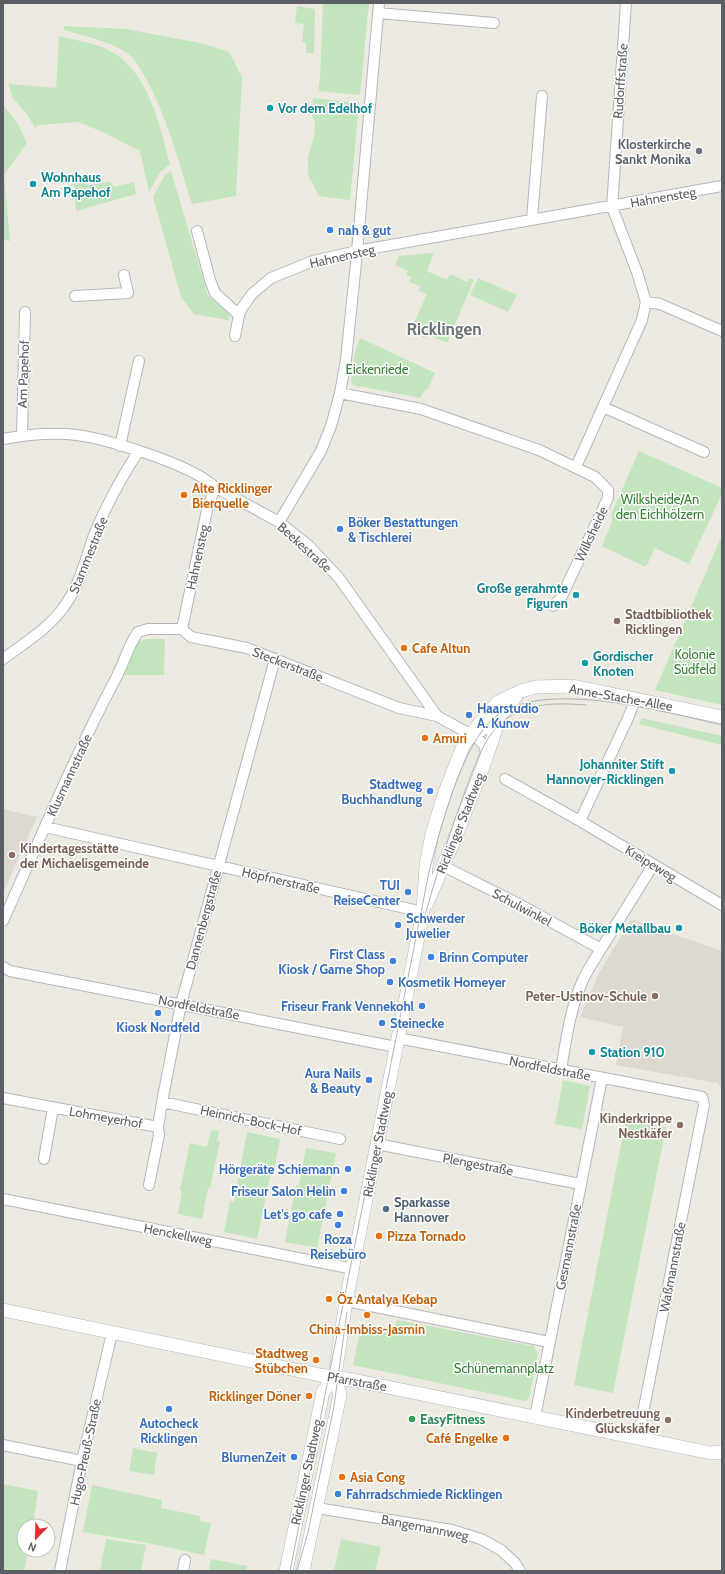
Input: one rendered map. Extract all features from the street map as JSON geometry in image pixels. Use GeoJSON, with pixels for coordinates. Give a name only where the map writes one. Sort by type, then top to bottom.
{"type":"FeatureCollection","features":[{"type":"Feature","properties":{"kind":"street","name":"Rudorffstraße"},"geometry":{"type":"LineString","coordinates":[[612,207],[626,3]]}},
{"type":"Feature","properties":{"kind":"street"},"geometry":{"type":"LineString","coordinates":[[279,522],[321,451],[331,426],[340,393],[346,360],[357,251],[360,199],[378,8],[494,23]]}},
{"type":"Feature","properties":{"kind":"street"},"geometry":{"type":"LineString","coordinates":[[532,219],[542,96]]}},
{"type":"Feature","properties":{"kind":"street","name":"Hahnensteg"},"geometry":{"type":"LineString","coordinates":[[235,336],[239,315],[252,294],[271,278],[313,261],[357,251],[532,219],[612,207],[722,186]]}},
{"type":"Feature","properties":{"kind":"street"},"geometry":{"type":"LineString","coordinates":[[340,393],[436,413],[539,450],[576,467],[642,320],[646,302],[637,272],[612,207]]}},
{"type":"Feature","properties":{"kind":"street"},"geometry":{"type":"LineString","coordinates":[[197,231],[215,293],[239,315]]}},
{"type":"Feature","properties":{"kind":"street"},"geometry":{"type":"LineString","coordinates":[[75,296],[128,293],[124,275]]}},
{"type":"Feature","properties":{"kind":"street"},"geometry":{"type":"LineString","coordinates":[[646,302],[660,304],[722,331]]}},
{"type":"Feature","properties":{"kind":"street","name":"Am Papehof"},"geometry":{"type":"LineString","coordinates":[[22,435],[25,312]]}},
{"type":"Feature","properties":{"kind":"street"},"geometry":{"type":"LineString","coordinates":[[120,446],[139,361]]}},
{"type":"Feature","properties":{"kind":"street"},"geometry":{"type":"LineString","coordinates":[[603,407],[704,452]]}},
{"type":"Feature","properties":{"kind":"street","name":"Beekestraße"},"geometry":{"type":"LineString","coordinates":[[3,439],[22,435],[67,434],[83,436],[120,446],[173,463],[210,481],[215,486],[279,522],[308,546],[339,578],[437,716],[477,738],[484,745],[486,757]]}},
{"type":"Feature","properties":{"kind":"street","name":"Stammestraße"},"geometry":{"type":"LineString","coordinates":[[3,659],[49,625],[70,599],[80,580],[97,530],[118,485],[138,452]]}},
{"type":"Feature","properties":{"kind":"street","name":"Wilksheide"},"geometry":{"type":"LineString","coordinates":[[553,606],[561,598],[608,498],[608,490],[602,483],[595,477],[576,467]]}},
{"type":"Feature","properties":{"kind":"street","name":"Hahnensteg"},"geometry":{"type":"LineString","coordinates":[[182,629],[207,510],[215,486]]}},
{"type":"Feature","properties":{"kind":"street","name":"Steckerstraße"},"geometry":{"type":"LineString","coordinates":[[138,632],[148,629],[182,629],[191,637],[247,648],[399,708],[437,716]]}},
{"type":"Feature","properties":{"kind":"street","name":"Klusmannstraße"},"geometry":{"type":"LineString","coordinates":[[3,921],[79,752],[106,696],[117,677],[131,642],[138,632]]}},
{"type":"Feature","properties":{"kind":"street","name":"Dannenbergstraße"},"geometry":{"type":"LineString","coordinates":[[149,1185],[160,1135],[158,1127],[162,1102],[181,1004],[218,865],[276,659]]}},
{"type":"Feature","properties":{"kind":"street","name":"Anne-Stache-Allee"},"geometry":{"type":"LineString","coordinates":[[463,746],[498,702],[521,691],[536,687],[573,686],[722,717]]}},
{"type":"Feature","properties":{"kind":"street","name":"Anne-Stache-Allee"},"geometry":{"type":"LineString","coordinates":[[486,757],[503,711],[521,691]]}},
{"type":"Feature","properties":{"kind":"street"},"geometry":{"type":"LineString","coordinates":[[580,821],[636,698]]}},
{"type":"Feature","properties":{"kind":"street","name":"Anne-Stache-Allee"},"geometry":{"type":"LineString","coordinates":[[471,735],[482,731],[499,720]]}},
{"type":"Feature","properties":{"kind":"street","name":"Ricklinger Stadtweg"},"geometry":{"type":"LineString","coordinates":[[303,1571],[340,1395],[334,1376],[346,1301],[423,912],[426,866],[432,834],[445,792],[463,746]]}},
{"type":"Feature","properties":{"kind":"street","name":"Ricklinger Stadtweg"},"geometry":{"type":"LineString","coordinates":[[423,912],[443,866],[486,757]]}},
{"type":"Feature","properties":{"kind":"street","name":"Kreipeweg"},"geometry":{"type":"LineString","coordinates":[[505,779],[580,821],[722,905]]}},
{"type":"Feature","properties":{"kind":"street","name":"Höpfnerstraße"},"geometry":{"type":"LineString","coordinates":[[45,827],[423,912]]}},
{"type":"Feature","properties":{"kind":"street"},"geometry":{"type":"LineString","coordinates":[[562,1070],[568,1027],[582,981],[600,949],[653,865]]}},
{"type":"Feature","properties":{"kind":"street","name":"Schulwinkel"},"geometry":{"type":"LineString","coordinates":[[443,866],[513,901],[600,949]]}},
{"type":"Feature","properties":{"kind":"street","name":"Nordfeldstraße"},"geometry":{"type":"LineString","coordinates":[[3,967],[10,971],[181,1004],[562,1070],[702,1097]]}},
{"type":"Feature","properties":{"kind":"street","name":"Gesmannstraße"},"geometry":{"type":"LineString","coordinates":[[535,1417],[602,1078]]}},
{"type":"Feature","properties":{"kind":"street","name":"Waßmannstraße"},"geometry":{"type":"LineString","coordinates":[[638,1438],[704,1105],[702,1097]]}},
{"type":"Feature","properties":{"kind":"street","name":"Lohmeyerhof"},"geometry":{"type":"LineString","coordinates":[[3,1098],[158,1127]]}},
{"type":"Feature","properties":{"kind":"street","name":"Heinrich-Bock-Hof"},"geometry":{"type":"LineString","coordinates":[[162,1102],[340,1139]]}},
{"type":"Feature","properties":{"kind":"street","name":"Lohmeyerhof"},"geometry":{"type":"LineString","coordinates":[[44,1159],[53,1108]]}},
{"type":"Feature","properties":{"kind":"street","name":"Plengestraße"},"geometry":{"type":"LineString","coordinates":[[377,1144],[580,1184]]}},
{"type":"Feature","properties":{"kind":"street","name":"Henckellweg"},"geometry":{"type":"LineString","coordinates":[[3,1199],[353,1269]]}},
{"type":"Feature","properties":{"kind":"street"},"geometry":{"type":"LineString","coordinates":[[346,1301],[549,1342]]}},
{"type":"Feature","properties":{"kind":"street","name":"Pfarrstraße"},"geometry":{"type":"LineString","coordinates":[[3,1310],[718,1455]]}},
{"type":"Feature","properties":{"kind":"street","name":"Hugo-Preuß-Straße"},"geometry":{"type":"LineString","coordinates":[[60,1571],[82,1460],[112,1333]]}},
{"type":"Feature","properties":{"kind":"street","name":"Ricklinger Stadtweg"},"geometry":{"type":"LineString","coordinates":[[286,1571],[322,1392],[334,1376]]}},
{"type":"Feature","properties":{"kind":"street"},"geometry":{"type":"LineString","coordinates":[[3,1445],[82,1460]]}},
{"type":"Feature","properties":{"kind":"street","name":"Bangemannweg"},"geometry":{"type":"LineString","coordinates":[[317,1508],[452,1530],[481,1539],[501,1550],[515,1563],[520,1571]]}},
{"type":"Feature","properties":{"kind":"street"},"geometry":{"type":"LineString","coordinates":[[183,1571],[185,1560]]}},
{"type":"Feature","properties":{"kind":"shaded area","name":"Kindertagesstätte der Michaelisgemeinde"},"geometry":{"type":"Polygon","coordinates":[[[3,809],[37,817],[3,893],[3,809]]]}},
{"type":"Feature","properties":{"kind":"shaded area","name":"Peter-Ustinov-Schule"},"geometry":{"type":"Polygon","coordinates":[[[631,919],[722,951],[722,1088],[717,1083],[616,1065],[623,1027],[580,1017],[598,975],[631,919]]]}},
{"type":"Feature","properties":{"kind":"green space"},"geometry":{"type":"Polygon","coordinates":[[[323,3],[369,3],[360,95],[318,91],[320,78],[323,3]]]}},
{"type":"Feature","properties":{"kind":"green space"},"geometry":{"type":"Polygon","coordinates":[[[297,6],[315,9],[314,53],[306,53],[306,43],[302,42],[304,24],[295,23],[297,6]]]}},
{"type":"Feature","properties":{"kind":"green space"},"geometry":{"type":"Polygon","coordinates":[[[64,26],[126,29],[200,43],[229,52],[242,77],[236,196],[192,204],[165,120],[150,87],[135,60],[117,47],[100,40],[64,30],[64,26]]]}},
{"type":"Feature","properties":{"kind":"green space"},"geometry":{"type":"Polygon","coordinates":[[[59,36],[99,46],[119,56],[131,68],[141,82],[156,115],[170,164],[160,172],[149,192],[140,151],[103,132],[78,122],[39,125],[35,128],[27,114],[12,97],[9,84],[56,88],[59,36]]]}},
{"type":"Feature","properties":{"kind":"green space"},"geometry":{"type":"Polygon","coordinates":[[[313,98],[359,103],[350,200],[319,196],[308,175],[308,157],[314,137],[315,123],[312,115],[313,98]]]}},
{"type":"Feature","properties":{"kind":"green space"},"geometry":{"type":"Polygon","coordinates":[[[3,105],[18,124],[27,143],[4,175],[10,241],[3,240],[3,105]]]}},
{"type":"Feature","properties":{"kind":"green space"},"geometry":{"type":"Polygon","coordinates":[[[171,171],[208,296],[230,314],[228,320],[194,314],[181,297],[153,197],[165,175],[171,171]]]}},
{"type":"Feature","properties":{"kind":"green space"},"geometry":{"type":"Polygon","coordinates":[[[78,175],[89,185],[110,182],[114,187],[134,182],[136,194],[76,211],[74,186],[68,181],[67,176],[78,175]]]}},
{"type":"Feature","properties":{"kind":"green space"},"geometry":{"type":"Polygon","coordinates":[[[434,253],[427,271],[447,280],[450,274],[467,282],[469,278],[474,280],[447,343],[427,334],[425,338],[410,332],[427,294],[419,291],[420,286],[409,282],[411,277],[406,275],[408,271],[395,265],[399,256],[434,253]]]}},
{"type":"Feature","properties":{"kind":"green space"},"geometry":{"type":"Polygon","coordinates":[[[478,278],[517,295],[508,312],[470,295],[478,278]]]}},
{"type":"Feature","properties":{"kind":"green space","name":"Eickenriede"},"geometry":{"type":"Polygon","coordinates":[[[360,338],[435,373],[427,390],[425,390],[420,398],[353,385],[351,381],[355,352],[360,338]]]}},
{"type":"Feature","properties":{"kind":"green space","name":"Wilksheide/An den Eichhölzern"},"geometry":{"type":"Polygon","coordinates":[[[639,451],[722,488],[722,494],[689,564],[655,548],[646,567],[602,546],[612,522],[611,515],[639,451]]]}},
{"type":"Feature","properties":{"kind":"green space","name":"Kolonie Südfeld"},"geometry":{"type":"Polygon","coordinates":[[[722,535],[722,705],[655,690],[722,535]]]}},
{"type":"Feature","properties":{"kind":"green space"},"geometry":{"type":"Polygon","coordinates":[[[147,639],[165,639],[164,675],[124,675],[137,642],[147,639]]]}},
{"type":"Feature","properties":{"kind":"green space"},"geometry":{"type":"Polygon","coordinates":[[[642,718],[722,736],[722,745],[639,724],[642,718]]]}},
{"type":"Feature","properties":{"kind":"green space"},"geometry":{"type":"Polygon","coordinates":[[[563,1080],[590,1086],[582,1129],[555,1124],[563,1080]]]}},
{"type":"Feature","properties":{"kind":"green space"},"geometry":{"type":"Polygon","coordinates":[[[626,1119],[666,1127],[613,1393],[574,1385],[626,1119]]]}},
{"type":"Feature","properties":{"kind":"green space"},"geometry":{"type":"Polygon","coordinates":[[[211,1130],[219,1131],[217,1141],[220,1141],[202,1219],[178,1214],[182,1191],[180,1190],[190,1143],[207,1147],[211,1130]]]}},
{"type":"Feature","properties":{"kind":"green space"},"geometry":{"type":"Polygon","coordinates":[[[247,1132],[280,1139],[274,1172],[271,1172],[257,1239],[224,1232],[230,1201],[234,1202],[247,1132]]]}},
{"type":"Feature","properties":{"kind":"green space"},"geometry":{"type":"Polygon","coordinates":[[[306,1148],[336,1153],[317,1248],[285,1242],[296,1185],[299,1186],[306,1148]]]}},
{"type":"Feature","properties":{"kind":"green space","name":"Schünemannplatz"},"geometry":{"type":"Polygon","coordinates":[[[397,1320],[533,1346],[538,1353],[529,1398],[525,1401],[353,1365],[361,1328],[393,1334],[397,1320]]]}},
{"type":"Feature","properties":{"kind":"green space"},"geometry":{"type":"Polygon","coordinates":[[[133,1448],[157,1453],[154,1475],[129,1471],[133,1448]]]}},
{"type":"Feature","properties":{"kind":"green space"},"geometry":{"type":"Polygon","coordinates":[[[3,1484],[38,1491],[34,1518],[16,1518],[16,1558],[26,1558],[24,1571],[3,1571],[3,1484]]]}},
{"type":"Feature","properties":{"kind":"green space"},"geometry":{"type":"Polygon","coordinates":[[[92,1485],[162,1500],[161,1508],[200,1516],[200,1521],[211,1523],[204,1555],[148,1543],[83,1532],[92,1485]]]}},
{"type":"Feature","properties":{"kind":"green space"},"geometry":{"type":"Polygon","coordinates":[[[106,1539],[146,1545],[141,1571],[100,1571],[106,1539]]]}},
{"type":"Feature","properties":{"kind":"green space"},"geometry":{"type":"Polygon","coordinates":[[[341,1539],[381,1547],[375,1571],[334,1571],[341,1539]]]}},
{"type":"Feature","properties":{"kind":"green space"},"geometry":{"type":"Polygon","coordinates":[[[211,1559],[247,1566],[246,1571],[209,1571],[211,1559]]]}},
{"type":"Feature","properties":{"kind":"tram line"},"geometry":{"type":"LineString","coordinates":[[290,1571],[429,872],[446,812],[472,746],[483,729],[495,717],[516,706],[543,700],[573,699],[638,706],[722,725]]}},
{"type":"Feature","properties":{"kind":"tram line"},"geometry":{"type":"LineString","coordinates":[[425,915],[465,791],[481,751],[492,733],[507,718],[535,706],[555,704],[586,705]]}},
{"type":"Feature","properties":{"kind":"tram line"},"geometry":{"type":"LineString","coordinates":[[297,1571],[308,1532],[334,1406],[347,1312]]}},
{"type":"Feature","properties":{"kind":"place","name":"Vor dem Edelhof"},"geometry":{"type":"Point","coordinates":[270,108]}},
{"type":"Feature","properties":{"kind":"place","name":"Klosterkirche Sankt Monika"},"geometry":{"type":"Point","coordinates":[699,151]}},
{"type":"Feature","properties":{"kind":"place","name":"Wohnhaus Am Papehof"},"geometry":{"type":"Point","coordinates":[33,184]}},
{"type":"Feature","properties":{"kind":"place","name":"nah & gut"},"geometry":{"type":"Point","coordinates":[330,230]}},
{"type":"Feature","properties":{"kind":"place","name":"Alte Ricklinger Bierquelle"},"geometry":{"type":"Point","coordinates":[184,495]}},
{"type":"Feature","properties":{"kind":"place","name":"Böker Bestattungen & Tischlerei"},"geometry":{"type":"Point","coordinates":[340,529]}},
{"type":"Feature","properties":{"kind":"place","name":"Große gerahmte Figuren"},"geometry":{"type":"Point","coordinates":[576,595]}},
{"type":"Feature","properties":{"kind":"place","name":"Stadtbibliothek Ricklingen"},"geometry":{"type":"Point","coordinates":[617,621]}},
{"type":"Feature","properties":{"kind":"place","name":"Cafe Altun"},"geometry":{"type":"Point","coordinates":[404,648]}},
{"type":"Feature","properties":{"kind":"place","name":"Gordischer Knoten"},"geometry":{"type":"Point","coordinates":[585,663]}},
{"type":"Feature","properties":{"kind":"place","name":"Haarstudio A. Kunow"},"geometry":{"type":"Point","coordinates":[469,715]}},
{"type":"Feature","properties":{"kind":"place","name":"Amuri"},"geometry":{"type":"Point","coordinates":[425,738]}},
{"type":"Feature","properties":{"kind":"place","name":"Johanniter Stift Hannover-Ricklingen"},"geometry":{"type":"Point","coordinates":[672,771]}},
{"type":"Feature","properties":{"kind":"place","name":"Stadtweg Buchhandlung"},"geometry":{"type":"Point","coordinates":[430,791]}},
{"type":"Feature","properties":{"kind":"place","name":"Kindertagesstätte der Michaelisgemeinde"},"geometry":{"type":"Point","coordinates":[12,855]}},
{"type":"Feature","properties":{"kind":"place","name":"TUI ReiseCenter"},"geometry":{"type":"Point","coordinates":[408,892]}},
{"type":"Feature","properties":{"kind":"place","name":"Schwerder Juwelier"},"geometry":{"type":"Point","coordinates":[398,925]}},
{"type":"Feature","properties":{"kind":"place","name":"Böker Metallbau"},"geometry":{"type":"Point","coordinates":[679,928]}},
{"type":"Feature","properties":{"kind":"place","name":"Brinn Computer"},"geometry":{"type":"Point","coordinates":[431,957]}},
{"type":"Feature","properties":{"kind":"place","name":"First Class Kiosk / Game Shop"},"geometry":{"type":"Point","coordinates":[393,961]}},
{"type":"Feature","properties":{"kind":"place","name":"Kosmetik Homeyer"},"geometry":{"type":"Point","coordinates":[390,982]}},
{"type":"Feature","properties":{"kind":"place","name":"Peter-Ustinov-Schule"},"geometry":{"type":"Point","coordinates":[655,996]}},
{"type":"Feature","properties":{"kind":"place","name":"Friseur Frank Vennekohl"},"geometry":{"type":"Point","coordinates":[422,1006]}},
{"type":"Feature","properties":{"kind":"place","name":"Kiosk Nordfeld"},"geometry":{"type":"Point","coordinates":[158,1013]}},
{"type":"Feature","properties":{"kind":"place","name":"Steinecke"},"geometry":{"type":"Point","coordinates":[382,1023]}},
{"type":"Feature","properties":{"kind":"place","name":"Station 910"},"geometry":{"type":"Point","coordinates":[592,1052]}},
{"type":"Feature","properties":{"kind":"place","name":"Aura Nails & Beauty"},"geometry":{"type":"Point","coordinates":[369,1080]}},
{"type":"Feature","properties":{"kind":"place","name":"Kinderkrippe Nestkäfer"},"geometry":{"type":"Point","coordinates":[680,1125]}},
{"type":"Feature","properties":{"kind":"place","name":"Hörgeräte Schiemann"},"geometry":{"type":"Point","coordinates":[348,1169]}},
{"type":"Feature","properties":{"kind":"place","name":"Friseur Salon Helin"},"geometry":{"type":"Point","coordinates":[344,1191]}},
{"type":"Feature","properties":{"kind":"place","name":"Sparkasse Hannover"},"geometry":{"type":"Point","coordinates":[386,1209]}},
{"type":"Feature","properties":{"kind":"place","name":"Let's go cafe"},"geometry":{"type":"Point","coordinates":[340,1214]}},
{"type":"Feature","properties":{"kind":"place","name":"Roza Reisebüro"},"geometry":{"type":"Point","coordinates":[338,1225]}},
{"type":"Feature","properties":{"kind":"place","name":"Pizza Tornado"},"geometry":{"type":"Point","coordinates":[379,1236]}},
{"type":"Feature","properties":{"kind":"place","name":"Öz Antalya Kebap"},"geometry":{"type":"Point","coordinates":[329,1299]}},
{"type":"Feature","properties":{"kind":"place","name":"China-Imbiss-Jasmin"},"geometry":{"type":"Point","coordinates":[367,1315]}},
{"type":"Feature","properties":{"kind":"place","name":"Stadtweg Stübchen"},"geometry":{"type":"Point","coordinates":[316,1360]}},
{"type":"Feature","properties":{"kind":"place","name":"Ricklinger Döner"},"geometry":{"type":"Point","coordinates":[309,1396]}},
{"type":"Feature","properties":{"kind":"place","name":"Autocheck Ricklingen"},"geometry":{"type":"Point","coordinates":[169,1409]}},
{"type":"Feature","properties":{"kind":"place","name":"EasyFitness"},"geometry":{"type":"Point","coordinates":[412,1419]}},
{"type":"Feature","properties":{"kind":"place","name":"Kinderbetreuung Glückskäfer"},"geometry":{"type":"Point","coordinates":[668,1420]}},
{"type":"Feature","properties":{"kind":"place","name":"Café Engelke"},"geometry":{"type":"Point","coordinates":[506,1438]}},
{"type":"Feature","properties":{"kind":"place","name":"BlumenZeit"},"geometry":{"type":"Point","coordinates":[294,1457]}},
{"type":"Feature","properties":{"kind":"place","name":"Asia Cong"},"geometry":{"type":"Point","coordinates":[342,1477]}},
{"type":"Feature","properties":{"kind":"place","name":"Fahrradschmiede Ricklingen"},"geometry":{"type":"Point","coordinates":[338,1494]}},
{"type":"Feature","properties":{"kind":"district","name":"Ricklingen"},"geometry":{"type":"Point","coordinates":[444,329]}}]}
